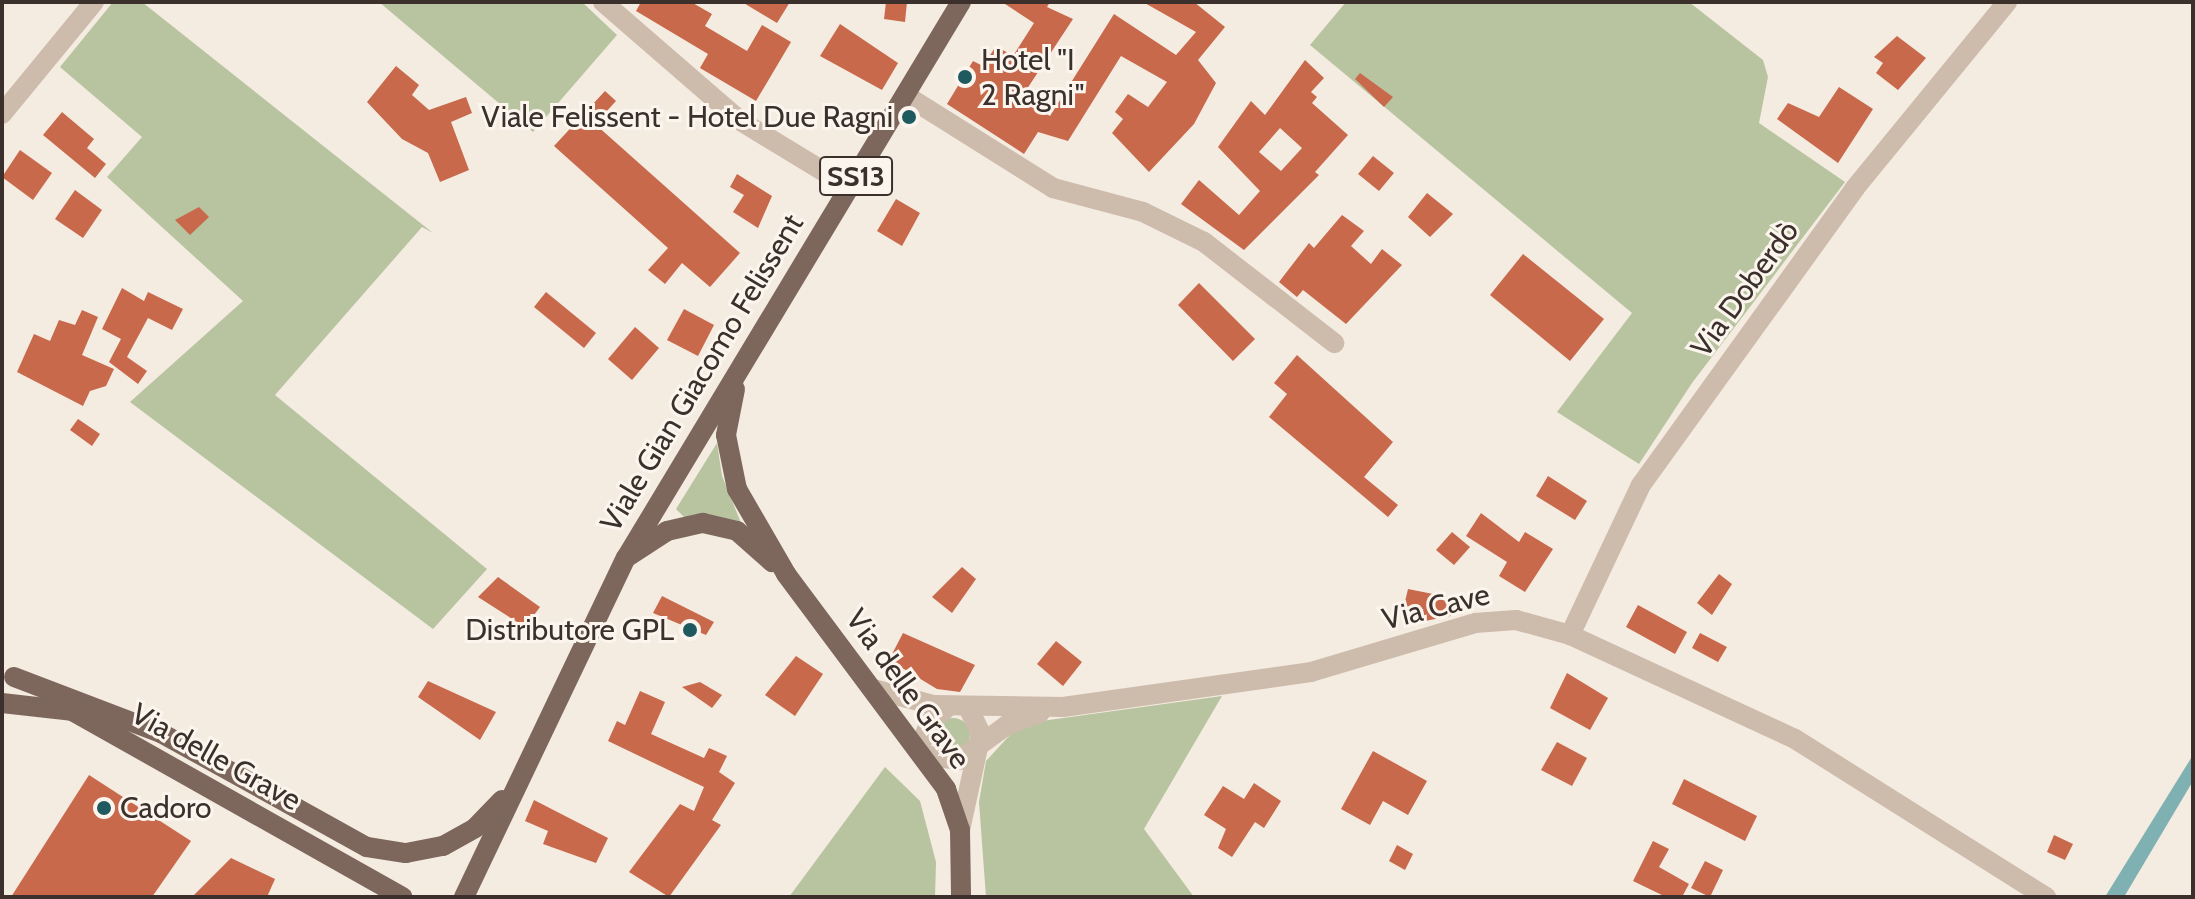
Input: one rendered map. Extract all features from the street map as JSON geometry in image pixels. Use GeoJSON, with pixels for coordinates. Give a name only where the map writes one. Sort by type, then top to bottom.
{"type":"FeatureCollection","features":[{"type":"Feature","properties":{"kind":"main road","name":"Viale Gian Giacomo Felissent"},"geometry":{"type":"LineString","coordinates":[[464,897],[626,558],[961,2]]}},
{"type":"Feature","properties":{"kind":"main road","name":"Via delle Grave"},"geometry":{"type":"LineString","coordinates":[[751,350],[730,401],[726,449],[737,489],[786,574],[946,789],[960,830],[961,897]]}},
{"type":"Feature","properties":{"kind":"main road","name":"Via delle Grave"},"geometry":{"type":"LineString","coordinates":[[626,558],[667,531],[714,524],[737,531],[786,574]]}},
{"type":"Feature","properties":{"kind":"main road","name":"Via delle Grave"},"geometry":{"type":"LineString","coordinates":[[8,673],[402,897]]}},
{"type":"Feature","properties":{"kind":"main road"},"geometry":{"type":"LineString","coordinates":[[8,673],[161,733],[350,840],[386,852],[425,851],[461,838],[516,786]]}},
{"type":"Feature","properties":{"kind":"main road"},"geometry":{"type":"LineString","coordinates":[[2,703],[72,711]]}},
{"type":"Feature","properties":{"kind":"street"},"geometry":{"type":"LineString","coordinates":[[2,114],[94,2]]}},
{"type":"Feature","properties":{"kind":"street"},"geometry":{"type":"LineString","coordinates":[[603,2],[739,120],[849,187]]}},
{"type":"Feature","properties":{"kind":"street","name":"Via Doberdò"},"geometry":{"type":"LineString","coordinates":[[1570,635],[1641,485],[1855,188],[2007,2]]}},
{"type":"Feature","properties":{"kind":"street"},"geometry":{"type":"LineString","coordinates":[[905,95],[1053,188],[1143,212],[1204,242],[1334,343]]}},
{"type":"Feature","properties":{"kind":"street","name":"Via Cave"},"geometry":{"type":"LineString","coordinates":[[873,689],[958,707],[1063,707],[1311,672],[1490,620],[1570,635],[1795,739],[2046,897]]}},
{"type":"Feature","properties":{"kind":"street"},"geometry":{"type":"LineString","coordinates":[[960,830],[977,752],[979,724],[958,707],[935,715],[921,752],[951,761],[977,752],[1007,725],[1063,707]]}},
{"type":"Feature","properties":{"kind":"green space"},"geometry":{"type":"Polygon","coordinates":[[[113,2],[142,2],[433,233],[422,227],[275,395],[487,569],[433,629],[130,402],[243,301],[107,177],[142,137],[60,67],[113,2]]]}},
{"type":"Feature","properties":{"kind":"green space"},"geometry":{"type":"Polygon","coordinates":[[[379,2],[582,2],[617,35],[533,132],[379,2]]]}},
{"type":"Feature","properties":{"kind":"green space"},"geometry":{"type":"Polygon","coordinates":[[[1346,2],[1689,2],[1763,60],[1768,77],[1759,123],[1845,182],[1692,383],[1639,464],[1557,412],[1632,313],[1310,45],[1346,2]]]}},
{"type":"Feature","properties":{"kind":"green space"},"geometry":{"type":"Polygon","coordinates":[[[717,443],[722,476],[741,523],[684,517],[676,509],[717,443]]]}},
{"type":"Feature","properties":{"kind":"green space"},"geometry":{"type":"Polygon","coordinates":[[[1222,696],[1144,829],[1194,897],[986,897],[979,802],[986,761],[1020,724],[1222,696]]]}},
{"type":"Feature","properties":{"kind":"green space"},"geometry":{"type":"Polygon","coordinates":[[[953,718],[965,723],[970,735],[965,747],[953,752],[941,747],[936,735],[941,723],[953,718]]]}},
{"type":"Feature","properties":{"kind":"green space"},"geometry":{"type":"Polygon","coordinates":[[[885,767],[920,801],[936,862],[935,897],[789,897],[885,767]]]}},
{"type":"Feature","properties":{"kind":"water"},"geometry":{"type":"Polygon","coordinates":[[[2193,755],[2193,781],[2124,897],[2105,897],[2193,755]]]}},
{"type":"Feature","properties":{"kind":"building"},"geometry":{"type":"Polygon","coordinates":[[[641,2],[691,2],[712,14],[705,26],[747,51],[762,25],[791,42],[756,101],[700,68],[708,54],[636,11],[641,2]]]}},
{"type":"Feature","properties":{"kind":"building"},"geometry":{"type":"Polygon","coordinates":[[[742,2],[790,2],[777,23],[742,2]]]}},
{"type":"Feature","properties":{"kind":"building"},"geometry":{"type":"Polygon","coordinates":[[[886,2],[907,2],[905,22],[884,19],[886,2]]]}},
{"type":"Feature","properties":{"kind":"building"},"geometry":{"type":"Polygon","coordinates":[[[1002,2],[1050,2],[1047,7],[1073,19],[1021,98],[1050,116],[1114,14],[1176,55],[1196,32],[1143,2],[1194,2],[1225,27],[1198,60],[1216,83],[1194,124],[1149,172],[1112,133],[1123,119],[1115,112],[1128,94],[1148,107],[1167,82],[1121,56],[1068,141],[1038,132],[1024,154],[947,104],[973,61],[983,66],[996,46],[1013,56],[1034,23],[1002,2]]]}},
{"type":"Feature","properties":{"kind":"building"},"geometry":{"type":"Polygon","coordinates":[[[840,24],[898,63],[882,90],[820,56],[840,24]]]}},
{"type":"Feature","properties":{"kind":"building"},"geometry":{"type":"Polygon","coordinates":[[[1897,36],[1926,58],[1898,90],[1876,73],[1883,63],[1874,57],[1897,36]]]}},
{"type":"Feature","properties":{"kind":"building"},"geometry":{"type":"Polygon","coordinates":[[[1305,60],[1324,78],[1311,92],[1317,97],[1312,103],[1348,135],[1315,172],[1319,175],[1244,250],[1181,204],[1199,180],[1239,215],[1260,191],[1218,147],[1251,101],[1265,115],[1305,60]],[[1280,128],[1259,152],[1281,171],[1302,148],[1280,128]]]}},
{"type":"Feature","properties":{"kind":"building"},"geometry":{"type":"Polygon","coordinates":[[[396,66],[419,85],[412,95],[429,110],[466,97],[472,113],[451,122],[469,170],[440,182],[428,153],[402,139],[367,102],[396,66]]]}},
{"type":"Feature","properties":{"kind":"building"},"geometry":{"type":"Polygon","coordinates":[[[1360,73],[1393,97],[1384,107],[1355,79],[1360,73]]]}},
{"type":"Feature","properties":{"kind":"building"},"geometry":{"type":"Polygon","coordinates":[[[1839,87],[1873,109],[1838,163],[1777,119],[1788,103],[1819,117],[1839,87]]]}},
{"type":"Feature","properties":{"kind":"building"},"geometry":{"type":"Polygon","coordinates":[[[605,91],[616,101],[595,124],[740,253],[710,287],[682,263],[665,284],[648,270],[668,248],[554,146],[605,91]]]}},
{"type":"Feature","properties":{"kind":"building"},"geometry":{"type":"Polygon","coordinates":[[[62,112],[94,139],[87,148],[106,164],[95,178],[43,135],[62,112]]]}},
{"type":"Feature","properties":{"kind":"building"},"geometry":{"type":"Polygon","coordinates":[[[20,150],[52,173],[33,200],[2,177],[20,150]]]}},
{"type":"Feature","properties":{"kind":"building"},"geometry":{"type":"Polygon","coordinates":[[[1373,156],[1394,173],[1379,191],[1358,174],[1373,156]]]}},
{"type":"Feature","properties":{"kind":"building"},"geometry":{"type":"Polygon","coordinates":[[[737,174],[772,196],[758,228],[733,212],[744,195],[730,187],[737,174]]]}},
{"type":"Feature","properties":{"kind":"building"},"geometry":{"type":"Polygon","coordinates":[[[75,190],[102,210],[83,238],[55,219],[75,190]]]}},
{"type":"Feature","properties":{"kind":"building"},"geometry":{"type":"Polygon","coordinates":[[[1427,193],[1453,214],[1430,237],[1408,217],[1427,193]]]}},
{"type":"Feature","properties":{"kind":"building"},"geometry":{"type":"Polygon","coordinates":[[[896,199],[920,213],[902,246],[877,231],[896,199]]]}},
{"type":"Feature","properties":{"kind":"building"},"geometry":{"type":"Polygon","coordinates":[[[199,207],[209,217],[190,235],[175,220],[199,207]]]}},
{"type":"Feature","properties":{"kind":"building"},"geometry":{"type":"Polygon","coordinates":[[[1342,215],[1364,231],[1351,246],[1371,264],[1382,249],[1402,265],[1346,324],[1303,290],[1297,297],[1279,282],[1309,243],[1314,248],[1342,215]]]}},
{"type":"Feature","properties":{"kind":"building"},"geometry":{"type":"Polygon","coordinates":[[[1523,254],[1604,319],[1570,361],[1490,295],[1523,254]]]}},
{"type":"Feature","properties":{"kind":"building"},"geometry":{"type":"Polygon","coordinates":[[[1199,283],[1255,339],[1233,361],[1178,305],[1199,283]]]}},
{"type":"Feature","properties":{"kind":"building"},"geometry":{"type":"Polygon","coordinates":[[[122,288],[144,301],[148,292],[183,309],[172,330],[148,318],[127,357],[147,371],[138,384],[109,362],[121,339],[102,329],[122,288]]]}},
{"type":"Feature","properties":{"kind":"building"},"geometry":{"type":"Polygon","coordinates":[[[546,292],[596,333],[584,348],[534,307],[546,292]]]}},
{"type":"Feature","properties":{"kind":"building"},"geometry":{"type":"Polygon","coordinates":[[[684,309],[714,325],[698,356],[667,340],[684,309]]]}},
{"type":"Feature","properties":{"kind":"building"},"geometry":{"type":"Polygon","coordinates":[[[82,310],[98,317],[82,355],[114,369],[106,386],[90,391],[83,406],[17,372],[34,334],[50,341],[59,320],[75,325],[82,310]]]}},
{"type":"Feature","properties":{"kind":"building"},"geometry":{"type":"Polygon","coordinates":[[[635,327],[659,348],[632,380],[608,359],[635,327]]]}},
{"type":"Feature","properties":{"kind":"building"},"geometry":{"type":"Polygon","coordinates":[[[1297,355],[1393,442],[1364,477],[1398,505],[1388,517],[1269,417],[1287,394],[1274,383],[1297,355]]]}},
{"type":"Feature","properties":{"kind":"building"},"geometry":{"type":"Polygon","coordinates":[[[78,419],[100,434],[92,446],[70,430],[78,419]]]}},
{"type":"Feature","properties":{"kind":"building"},"geometry":{"type":"Polygon","coordinates":[[[1548,476],[1587,501],[1575,520],[1536,496],[1548,476]]]}},
{"type":"Feature","properties":{"kind":"building"},"geometry":{"type":"Polygon","coordinates":[[[1481,513],[1519,542],[1525,532],[1553,549],[1525,592],[1499,576],[1507,562],[1466,536],[1481,513]]]}},
{"type":"Feature","properties":{"kind":"building"},"geometry":{"type":"Polygon","coordinates":[[[1452,532],[1470,547],[1454,565],[1436,550],[1452,532]]]}},
{"type":"Feature","properties":{"kind":"building"},"geometry":{"type":"Polygon","coordinates":[[[962,567],[976,579],[952,613],[932,597],[962,567]]]}},
{"type":"Feature","properties":{"kind":"building"},"geometry":{"type":"Polygon","coordinates":[[[1719,574],[1732,584],[1712,615],[1697,603],[1719,574]]]}},
{"type":"Feature","properties":{"kind":"building"},"geometry":{"type":"Polygon","coordinates":[[[498,577],[540,607],[525,627],[478,597],[498,577]]]}},
{"type":"Feature","properties":{"kind":"building"},"geometry":{"type":"Polygon","coordinates":[[[1408,589],[1458,599],[1455,615],[1425,621],[1423,609],[1404,606],[1408,589]]]}},
{"type":"Feature","properties":{"kind":"building"},"geometry":{"type":"Polygon","coordinates":[[[662,596],[714,622],[706,635],[653,613],[662,596]]]}},
{"type":"Feature","properties":{"kind":"building"},"geometry":{"type":"Polygon","coordinates":[[[1638,605],[1687,632],[1675,654],[1626,627],[1638,605]]]}},
{"type":"Feature","properties":{"kind":"building"},"geometry":{"type":"Polygon","coordinates":[[[903,633],[975,665],[960,692],[937,689],[889,660],[903,633]]]}},
{"type":"Feature","properties":{"kind":"building"},"geometry":{"type":"Polygon","coordinates":[[[1700,633],[1727,647],[1718,662],[1692,648],[1700,633]]]}},
{"type":"Feature","properties":{"kind":"building"},"geometry":{"type":"Polygon","coordinates":[[[1056,641],[1082,662],[1063,686],[1037,664],[1056,641]]]}},
{"type":"Feature","properties":{"kind":"building"},"geometry":{"type":"Polygon","coordinates":[[[796,656],[823,674],[795,716],[765,695],[796,656]]]}},
{"type":"Feature","properties":{"kind":"building"},"geometry":{"type":"Polygon","coordinates":[[[1567,673],[1608,698],[1590,730],[1550,708],[1567,673]]]}},
{"type":"Feature","properties":{"kind":"building"},"geometry":{"type":"Polygon","coordinates":[[[428,681],[496,712],[480,740],[418,697],[428,681]]]}},
{"type":"Feature","properties":{"kind":"building"},"geometry":{"type":"Polygon","coordinates":[[[700,682],[722,695],[712,708],[682,687],[700,682]]]}},
{"type":"Feature","properties":{"kind":"building"},"geometry":{"type":"Polygon","coordinates":[[[640,691],[665,702],[651,734],[704,758],[709,748],[727,756],[719,772],[735,783],[712,820],[721,825],[669,897],[629,872],[680,804],[694,811],[704,787],[608,741],[617,721],[625,725],[640,691]]]}},
{"type":"Feature","properties":{"kind":"building"},"geometry":{"type":"Polygon","coordinates":[[[1557,742],[1587,758],[1572,786],[1541,770],[1557,742]]]}},
{"type":"Feature","properties":{"kind":"building"},"geometry":{"type":"Polygon","coordinates":[[[1373,751],[1427,781],[1408,815],[1383,801],[1370,825],[1341,809],[1373,751]]]}},
{"type":"Feature","properties":{"kind":"building","name":"Cadoro"},"geometry":{"type":"Polygon","coordinates":[[[89,775],[191,841],[152,897],[11,897],[89,775]]]}},
{"type":"Feature","properties":{"kind":"building"},"geometry":{"type":"Polygon","coordinates":[[[1684,779],[1757,816],[1745,841],[1672,804],[1684,779]]]}},
{"type":"Feature","properties":{"kind":"building"},"geometry":{"type":"Polygon","coordinates":[[[1254,783],[1281,801],[1264,828],[1255,822],[1232,857],[1218,848],[1226,829],[1204,815],[1223,786],[1244,799],[1254,783]]]}},
{"type":"Feature","properties":{"kind":"building"},"geometry":{"type":"Polygon","coordinates":[[[534,800],[608,838],[596,863],[543,844],[548,831],[525,821],[534,800]]]}},
{"type":"Feature","properties":{"kind":"building"},"geometry":{"type":"Polygon","coordinates":[[[2054,835],[2073,844],[2065,860],[2047,852],[2054,835]]]}},
{"type":"Feature","properties":{"kind":"building"},"geometry":{"type":"Polygon","coordinates":[[[1653,841],[1669,849],[1659,867],[1689,884],[1682,897],[1666,897],[1633,881],[1653,841]]]}},
{"type":"Feature","properties":{"kind":"building"},"geometry":{"type":"Polygon","coordinates":[[[1397,845],[1413,854],[1405,870],[1389,861],[1397,845]]]}},
{"type":"Feature","properties":{"kind":"building"},"geometry":{"type":"Polygon","coordinates":[[[231,858],[275,879],[267,897],[192,897],[231,858]]]}},
{"type":"Feature","properties":{"kind":"building"},"geometry":{"type":"Polygon","coordinates":[[[1705,861],[1723,870],[1710,897],[1691,888],[1705,861]]]}},
{"type":"Feature","properties":{"kind":"place","name":"Hotel \"I 2 Ragni\""},"geometry":{"type":"Point","coordinates":[965,77]}},
{"type":"Feature","properties":{"kind":"place","name":"Viale Felissent - Hotel Due Ragni"},"geometry":{"type":"Point","coordinates":[909,117]}},
{"type":"Feature","properties":{"kind":"place","name":"Distributore GPL"},"geometry":{"type":"Point","coordinates":[690,630]}},
{"type":"Feature","properties":{"kind":"place","name":"Cadoro"},"geometry":{"type":"Point","coordinates":[104,808]}}]}
